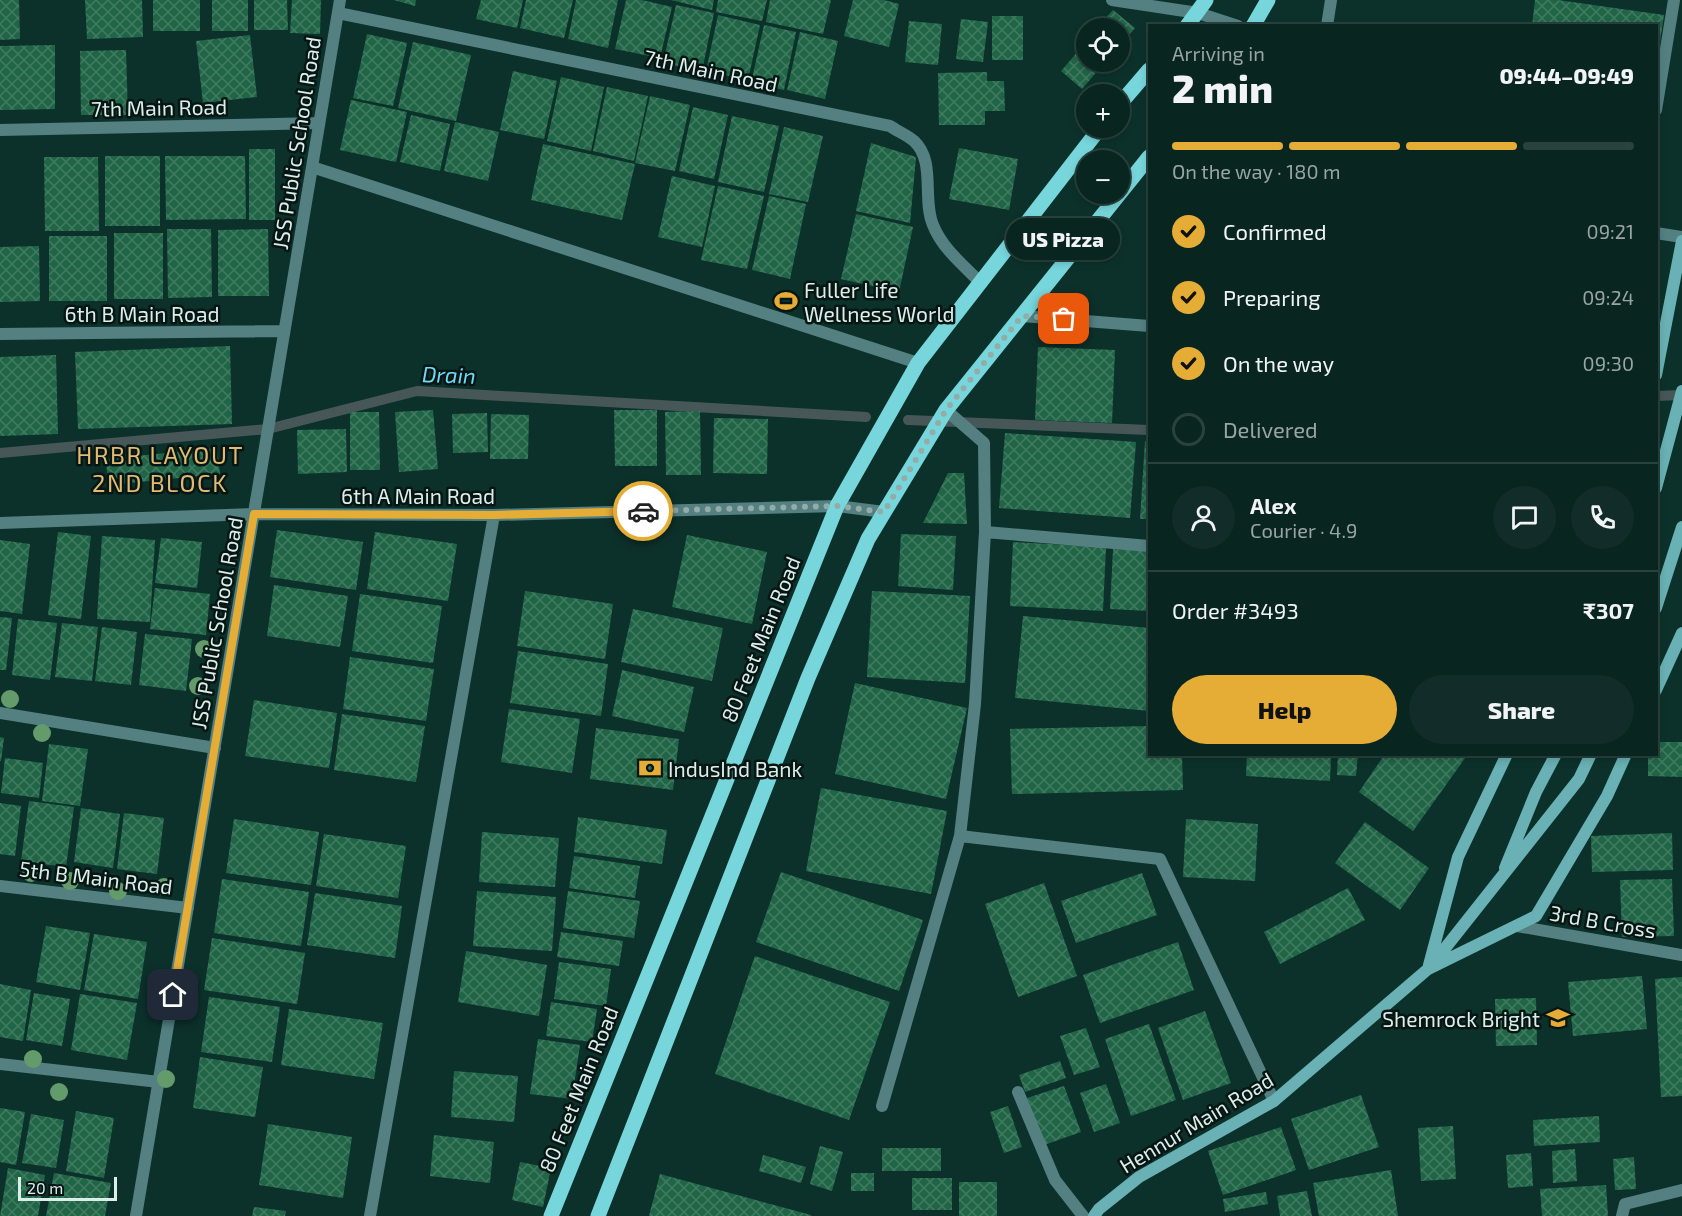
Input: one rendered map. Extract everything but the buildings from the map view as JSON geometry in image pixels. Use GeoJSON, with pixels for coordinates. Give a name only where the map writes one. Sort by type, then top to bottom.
{"type":"FeatureCollection","features":[{"type":"Feature","properties":{"kind":"main road"},"geometry":{"type":"LineString","coordinates":[[1254,24],[1268,0]]}},
{"type":"Feature","properties":{"kind":"main road"},"geometry":{"type":"LineString","coordinates":[[1188,24],[1202,6]]}},
{"type":"Feature","properties":{"kind":"main road"},"geometry":{"type":"LineString","coordinates":[[1130,92],[1148,71]]}},
{"type":"Feature","properties":{"kind":"main road","name":"80 Feet Main Road"},"geometry":{"type":"LineString","coordinates":[[551,1216],[837,506],[918,363],[1092,138]]}},
{"type":"Feature","properties":{"kind":"main road"},"geometry":{"type":"LineString","coordinates":[[598,1216],[808,678],[868,539],[945,411],[1148,159]]}},
{"type":"Feature","properties":{"kind":"main road"},"geometry":{"type":"LineString","coordinates":[[1658,365],[1682,239]]}},
{"type":"Feature","properties":{"kind":"main road"},"geometry":{"type":"LineString","coordinates":[[1658,481],[1682,391]]}},
{"type":"Feature","properties":{"kind":"main road"},"geometry":{"type":"LineString","coordinates":[[1658,602],[1682,527]]}},
{"type":"Feature","properties":{"kind":"main road"},"geometry":{"type":"LineString","coordinates":[[1658,686],[1682,633]]}},
{"type":"Feature","properties":{"kind":"main road"},"geometry":{"type":"LineString","coordinates":[[1428,969],[1458,857],[1506,756]]}},
{"type":"Feature","properties":{"kind":"main road"},"geometry":{"type":"LineString","coordinates":[[1499,883],[1536,792],[1555,756]]}},
{"type":"Feature","properties":{"kind":"main road"},"geometry":{"type":"LineString","coordinates":[[1428,969],[1499,883],[1579,778],[1590,756]]}},
{"type":"Feature","properties":{"kind":"main road","name":"Hennur Main Road"},"geometry":{"type":"LineString","coordinates":[[1094,1216],[1099,1209],[1139,1177],[1274,1101],[1428,969],[1536,916],[1607,796],[1625,756]]}},
{"type":"Feature","properties":{"kind":"street","name":"JSS Public School Road"},"geometry":{"type":"LineString","coordinates":[[136,1216],[340,0]]}},
{"type":"Feature","properties":{"kind":"street"},"geometry":{"type":"LineString","coordinates":[[1112,0],[1202,6],[1234,24]]}},
{"type":"Feature","properties":{"kind":"street"},"geometry":{"type":"LineString","coordinates":[[1327,24],[1330,0]]}},
{"type":"Feature","properties":{"kind":"street"},"geometry":{"type":"LineString","coordinates":[[1658,98],[1674,0]]}},
{"type":"Feature","properties":{"kind":"street","name":"7th Main Road"},"geometry":{"type":"LineString","coordinates":[[338,13],[890,126],[914,142],[926,159],[927,207],[932,225],[942,242],[980,282]]}},
{"type":"Feature","properties":{"kind":"street","name":"7th Main Road"},"geometry":{"type":"LineString","coordinates":[[0,130],[319,123]]}},
{"type":"Feature","properties":{"kind":"street"},"geometry":{"type":"LineString","coordinates":[[312,167],[918,363]]}},
{"type":"Feature","properties":{"kind":"street"},"geometry":{"type":"LineString","coordinates":[[1658,233],[1682,239]]}},
{"type":"Feature","properties":{"kind":"street"},"geometry":{"type":"LineString","coordinates":[[1022,316],[1148,326]]}},
{"type":"Feature","properties":{"kind":"street","name":"6th B Main Road"},"geometry":{"type":"LineString","coordinates":[[0,334],[284,331]]}},
{"type":"Feature","properties":{"kind":"street"},"geometry":{"type":"LineString","coordinates":[[882,1106],[960,836],[975,704],[985,532],[984,443],[945,411]]}},
{"type":"Feature","properties":{"kind":"street","name":"6th A Main Road"},"geometry":{"type":"LineString","coordinates":[[0,523],[254,514],[494,515],[837,506],[884,512]]}},
{"type":"Feature","properties":{"kind":"street"},"geometry":{"type":"LineString","coordinates":[[370,1216],[494,515]]}},
{"type":"Feature","properties":{"kind":"street"},"geometry":{"type":"LineString","coordinates":[[985,532],[1148,546]]}},
{"type":"Feature","properties":{"kind":"street"},"geometry":{"type":"LineString","coordinates":[[0,713],[215,748]]}},
{"type":"Feature","properties":{"kind":"street"},"geometry":{"type":"LineString","coordinates":[[960,836],[1160,859],[1274,1101]]}},
{"type":"Feature","properties":{"kind":"street","name":"5th B Main Road"},"geometry":{"type":"LineString","coordinates":[[0,886],[188,908]]}},
{"type":"Feature","properties":{"kind":"street","name":"3rd B Cross"},"geometry":{"type":"LineString","coordinates":[[1517,926],[1682,955]]}},
{"type":"Feature","properties":{"kind":"street"},"geometry":{"type":"LineString","coordinates":[[0,1064],[159,1082]]}},
{"type":"Feature","properties":{"kind":"street"},"geometry":{"type":"LineString","coordinates":[[1018,1092],[1055,1180],[1083,1216]]}},
{"type":"Feature","properties":{"kind":"street"},"geometry":{"type":"LineString","coordinates":[[1622,1216],[1625,1204],[1682,1190]]}},
{"type":"Feature","properties":{"kind":"waterway","name":"Drain"},"geometry":{"type":"LineString","coordinates":[[0,453],[268,429],[417,391],[866,417]]}},
{"type":"Feature","properties":{"kind":"waterway"},"geometry":{"type":"LineString","coordinates":[[1658,396],[1682,395]]}},
{"type":"Feature","properties":{"kind":"waterway"},"geometry":{"type":"LineString","coordinates":[[908,420],[1148,430]]}},
{"type":"Feature","properties":{"kind":"way so far"},"geometry":{"type":"LineString","coordinates":[[643,511],[837,506],[884,512],[946,410],[1022,316],[1064,319]]}},
{"type":"Feature","properties":{"kind":"place","name":"Fuller Life Wellness World"},"geometry":{"type":"Point","coordinates":[786,301]}},
{"type":"Feature","properties":{"kind":"place","name":"US Pizza"},"geometry":{"type":"Point","coordinates":[1064,319]}},
{"type":"Feature","properties":{"kind":"place","name":"IndusInd Bank"},"geometry":{"type":"Point","coordinates":[650,768]}},
{"type":"Feature","properties":{"kind":"place","name":"Shemrock Bright"},"geometry":{"type":"Point","coordinates":[1558,1018]}},
{"type":"Feature","properties":{"kind":"district","name":"HRBR LAYOUT 2ND BLOCK"},"geometry":{"type":"Point","coordinates":[160,468]}},
{"type":"Feature","properties":{"kind":"route"},"geometry":{"type":"LineString","coordinates":[[173,995],[254,514],[494,515],[643,511]]}}]}
